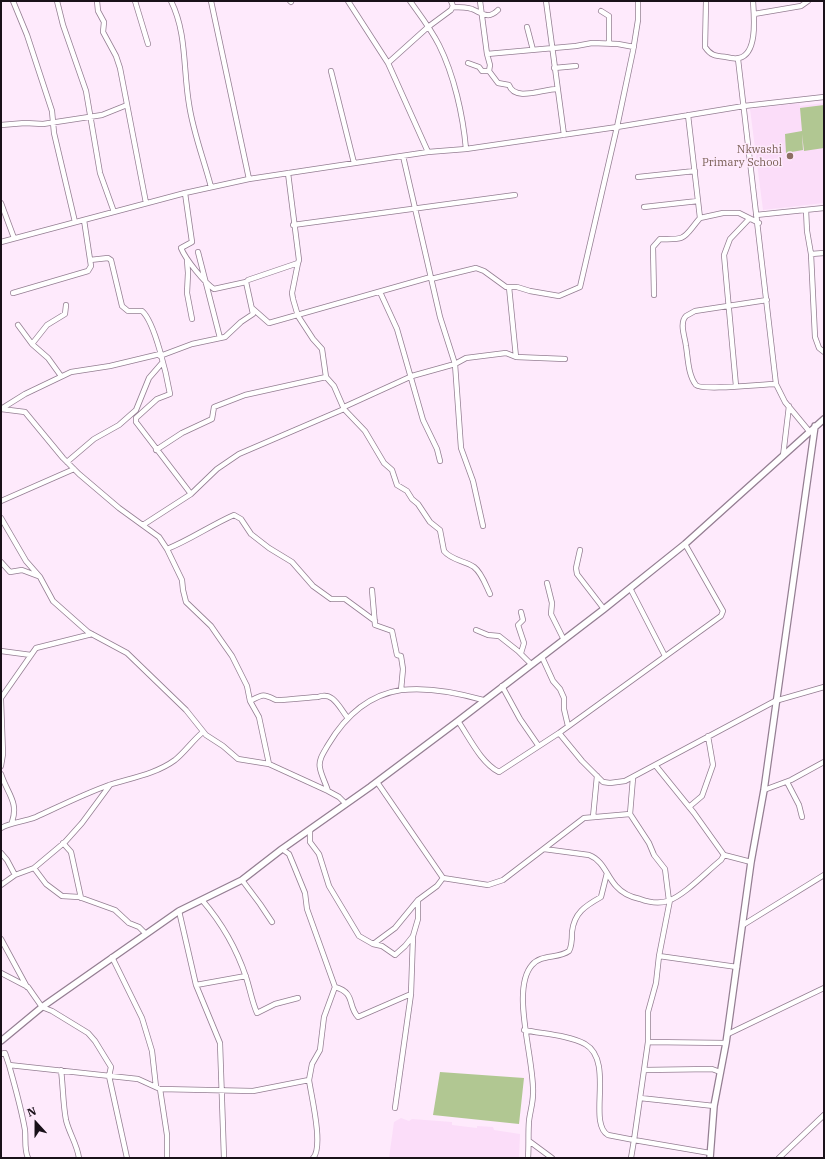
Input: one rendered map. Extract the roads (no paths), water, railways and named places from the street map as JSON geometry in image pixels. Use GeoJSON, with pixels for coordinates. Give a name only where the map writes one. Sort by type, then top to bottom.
{"type":"FeatureCollection","features":[{"type":"Feature","properties":{"kind":"street"},"geometry":{"type":"LineString","coordinates":[[13,1],[27,35],[52,111],[53,122],[75,222]]}},
{"type":"Feature","properties":{"kind":"street"},"geometry":{"type":"LineString","coordinates":[[57,1],[63,25],[86,91],[100,173],[114,212]]}},
{"type":"Feature","properties":{"kind":"street"},"geometry":{"type":"LineString","coordinates":[[97,1],[98,11],[104,22],[104,36],[116,56],[146,203]]}},
{"type":"Feature","properties":{"kind":"street"},"geometry":{"type":"LineString","coordinates":[[135,1],[148,44]]}},
{"type":"Feature","properties":{"kind":"street"},"geometry":{"type":"LineString","coordinates":[[171,1],[178,17],[182,36],[188,103],[211,187]]}},
{"type":"Feature","properties":{"kind":"street"},"geometry":{"type":"LineString","coordinates":[[211,1],[250,179]]}},
{"type":"Feature","properties":{"kind":"street"},"geometry":{"type":"LineString","coordinates":[[348,1],[388,63],[428,152]]}},
{"type":"Feature","properties":{"kind":"street"},"geometry":{"type":"LineString","coordinates":[[410,1],[439,45],[456,93],[466,149]]}},
{"type":"Feature","properties":{"kind":"street"},"geometry":{"type":"LineString","coordinates":[[451,1],[453,7]]}},
{"type":"Feature","properties":{"kind":"street"},"geometry":{"type":"LineString","coordinates":[[480,1],[487,54],[490,65],[489,71],[498,83],[509,85],[510,90],[516,93],[526,94],[557,89]]}},
{"type":"Feature","properties":{"kind":"street"},"geometry":{"type":"LineString","coordinates":[[546,1],[551,48],[564,135]]}},
{"type":"Feature","properties":{"kind":"street"},"geometry":{"type":"LineString","coordinates":[[252,308],[269,323],[380,292],[402,284],[476,268],[491,275],[504,286],[517,287],[530,292],[560,296],[580,286],[634,47],[638,20],[638,1]]}},
{"type":"Feature","properties":{"kind":"street"},"geometry":{"type":"LineString","coordinates":[[706,1],[705,47],[714,56],[738,59],[745,56],[752,46],[754,1]]}},
{"type":"Feature","properties":{"kind":"street"},"geometry":{"type":"LineString","coordinates":[[754,14],[801,6],[808,1]]}},
{"type":"Feature","properties":{"kind":"street"},"geometry":{"type":"LineString","coordinates":[[388,63],[453,7],[465,7],[482,14],[494,13],[498,10]]}},
{"type":"Feature","properties":{"kind":"street"},"geometry":{"type":"LineString","coordinates":[[601,11],[609,16],[609,44]]}},
{"type":"Feature","properties":{"kind":"street"},"geometry":{"type":"LineString","coordinates":[[527,27],[533,50]]}},
{"type":"Feature","properties":{"kind":"street"},"geometry":{"type":"LineString","coordinates":[[487,54],[588,44],[609,44],[634,47]]}},
{"type":"Feature","properties":{"kind":"street"},"geometry":{"type":"LineString","coordinates":[[738,59],[756,215],[759,223],[776,384],[789,406],[809,431]]}},
{"type":"Feature","properties":{"kind":"street"},"geometry":{"type":"LineString","coordinates":[[468,63],[479,67],[482,71],[489,71]]}},
{"type":"Feature","properties":{"kind":"street"},"geometry":{"type":"LineString","coordinates":[[554,68],[576,66]]}},
{"type":"Feature","properties":{"kind":"street"},"geometry":{"type":"LineString","coordinates":[[331,71],[354,163]]}},
{"type":"Feature","properties":{"kind":"street"},"geometry":{"type":"LineString","coordinates":[[1,242],[185,193],[250,179],[428,152],[466,149],[564,135],[744,106],[824,97]]}},
{"type":"Feature","properties":{"kind":"street"},"geometry":{"type":"LineString","coordinates":[[1,124],[43,124],[91,117],[102,115],[127,105]]}},
{"type":"Feature","properties":{"kind":"street"},"geometry":{"type":"LineString","coordinates":[[654,295],[653,247],[660,239],[680,239],[686,236],[700,218],[688,115]]}},
{"type":"Feature","properties":{"kind":"street"},"geometry":{"type":"LineString","coordinates":[[403,156],[431,278],[455,364],[461,448],[473,481],[483,526]]}},
{"type":"Feature","properties":{"kind":"street"},"geometry":{"type":"LineString","coordinates":[[638,177],[695,171]]}},
{"type":"Feature","properties":{"kind":"street"},"geometry":{"type":"LineString","coordinates":[[288,173],[299,260],[292,293],[298,316],[313,339],[322,349],[326,377],[334,386],[344,408],[365,431],[384,463],[392,470],[397,485],[407,491],[430,522],[440,530],[445,554],[479,572],[490,594]]}},
{"type":"Feature","properties":{"kind":"street"},"geometry":{"type":"LineString","coordinates":[[185,193],[192,242],[181,248],[206,283],[216,290],[246,282],[250,279],[298,263]]}},
{"type":"Feature","properties":{"kind":"street"},"geometry":{"type":"LineString","coordinates":[[294,224],[515,195]]}},
{"type":"Feature","properties":{"kind":"street"},"geometry":{"type":"LineString","coordinates":[[644,208],[698,201]]}},
{"type":"Feature","properties":{"kind":"street"},"geometry":{"type":"LineString","coordinates":[[1,203],[14,238]]}},
{"type":"Feature","properties":{"kind":"street"},"geometry":{"type":"LineString","coordinates":[[756,215],[824,208]]}},
{"type":"Feature","properties":{"kind":"street"},"geometry":{"type":"LineString","coordinates":[[806,210],[807,231],[811,254],[815,337],[819,348],[824,352]]}},
{"type":"Feature","properties":{"kind":"street"},"geometry":{"type":"LineString","coordinates":[[700,218],[740,213],[759,223]]}},
{"type":"Feature","properties":{"kind":"street"},"geometry":{"type":"LineString","coordinates":[[736,386],[724,255],[726,246],[730,239],[750,219]]}},
{"type":"Feature","properties":{"kind":"street"},"geometry":{"type":"LineString","coordinates":[[13,293],[88,271],[91,266],[84,220]]}},
{"type":"Feature","properties":{"kind":"street"},"geometry":{"type":"LineString","coordinates":[[198,252],[220,338]]}},
{"type":"Feature","properties":{"kind":"street"},"geometry":{"type":"LineString","coordinates":[[811,254],[824,253]]}},
{"type":"Feature","properties":{"kind":"street"},"geometry":{"type":"LineString","coordinates":[[90,260],[108,258],[111,260],[122,306],[128,312],[142,311],[147,315],[153,329],[170,394],[157,399],[136,420],[156,450],[192,494]]}},
{"type":"Feature","properties":{"kind":"street"},"geometry":{"type":"LineString","coordinates":[[187,258],[187,293],[192,319]]}},
{"type":"Feature","properties":{"kind":"street"},"geometry":{"type":"LineString","coordinates":[[246,282],[252,308],[251,315],[241,322],[231,333],[220,338],[192,344],[160,355],[114,365],[80,370],[61,376],[1,409],[25,412],[74,469],[119,508],[159,537],[167,549],[182,580],[182,590],[186,602],[210,626],[232,656],[247,686],[250,701],[260,718],[269,764]]}},
{"type":"Feature","properties":{"kind":"street"},"geometry":{"type":"LineString","coordinates":[[509,287],[516,357]]}},
{"type":"Feature","properties":{"kind":"street"},"geometry":{"type":"LineString","coordinates":[[380,292],[397,329],[405,360],[412,376],[423,420],[437,449],[440,461]]}},
{"type":"Feature","properties":{"kind":"street"},"geometry":{"type":"LineString","coordinates":[[767,300],[729,305],[688,314],[684,318],[682,324],[691,377],[697,386],[702,388],[714,388],[776,384]]}},
{"type":"Feature","properties":{"kind":"street"},"geometry":{"type":"LineString","coordinates":[[32,344],[47,324],[65,314],[66,305]]}},
{"type":"Feature","properties":{"kind":"street"},"geometry":{"type":"LineString","coordinates":[[18,325],[32,344],[48,358],[61,376]]}},
{"type":"Feature","properties":{"kind":"street"},"geometry":{"type":"LineString","coordinates":[[143,525],[192,494],[217,469],[239,454],[344,408],[412,376],[455,364],[466,358],[506,353],[516,357],[565,359]]}},
{"type":"Feature","properties":{"kind":"street"},"geometry":{"type":"LineString","coordinates":[[67,462],[94,439],[119,425],[136,410],[150,378],[162,363]]}},
{"type":"Feature","properties":{"kind":"street"},"geometry":{"type":"LineString","coordinates":[[156,450],[182,433],[212,419],[214,407],[246,395],[326,377]]}},
{"type":"Feature","properties":{"kind":"street"},"geometry":{"type":"LineString","coordinates":[[783,456],[789,406]]}},
{"type":"Feature","properties":{"kind":"street"},"geometry":{"type":"LineString","coordinates":[[1,1041],[42,1007],[179,910],[242,880],[282,849],[377,782],[458,721],[604,609],[684,544],[783,456],[814,426],[824,419]]}},
{"type":"Feature","properties":{"kind":"street"},"geometry":{"type":"LineString","coordinates":[[524,1030],[575,1040],[589,1047],[594,1054],[599,1067],[601,1098],[599,1120],[602,1130],[608,1135],[710,1155],[714,1106],[728,1034],[751,862],[764,790],[775,701],[814,426]]}},
{"type":"Feature","properties":{"kind":"street"},"geometry":{"type":"LineString","coordinates":[[1,501],[74,469]]}},
{"type":"Feature","properties":{"kind":"street"},"geometry":{"type":"LineString","coordinates":[[167,549],[185,542],[199,532],[234,515],[241,519],[251,534],[269,548],[292,562],[313,586],[331,599],[346,599],[375,621]]}},
{"type":"Feature","properties":{"kind":"street"},"geometry":{"type":"LineString","coordinates":[[1,518],[26,561],[40,577],[53,601],[92,634],[127,653],[186,710],[203,732],[238,759],[269,764],[328,791],[339,797],[346,804]]}},
{"type":"Feature","properties":{"kind":"street"},"geometry":{"type":"LineString","coordinates":[[458,721],[485,760],[493,769],[499,772],[568,726],[723,614],[684,544]]}},
{"type":"Feature","properties":{"kind":"street"},"geometry":{"type":"LineString","coordinates":[[580,550],[576,568],[577,574],[604,609]]}},
{"type":"Feature","properties":{"kind":"street"},"geometry":{"type":"LineString","coordinates":[[1,562],[10,572],[22,570],[40,577]]}},
{"type":"Feature","properties":{"kind":"street"},"geometry":{"type":"LineString","coordinates":[[547,583],[552,603],[551,614],[564,640]]}},
{"type":"Feature","properties":{"kind":"street"},"geometry":{"type":"LineString","coordinates":[[630,588],[665,656]]}},
{"type":"Feature","properties":{"kind":"street"},"geometry":{"type":"LineString","coordinates":[[372,590],[376,626],[386,628],[393,633],[394,646],[398,651],[397,655],[401,656],[403,669],[401,690]]}},
{"type":"Feature","properties":{"kind":"street"},"geometry":{"type":"LineString","coordinates":[[521,612],[523,620],[518,626],[524,643],[521,653]]}},
{"type":"Feature","properties":{"kind":"street"},"geometry":{"type":"LineString","coordinates":[[476,630],[488,635],[500,636],[521,653],[531,664]]}},
{"type":"Feature","properties":{"kind":"street"},"geometry":{"type":"LineString","coordinates":[[1,766],[4,754],[1,699],[31,655],[36,648],[92,634]]}},
{"type":"Feature","properties":{"kind":"street"},"geometry":{"type":"LineString","coordinates":[[1,651],[31,655]]}},
{"type":"Feature","properties":{"kind":"street"},"geometry":{"type":"LineString","coordinates":[[542,657],[552,681],[560,689],[564,698],[564,709],[568,726]]}},
{"type":"Feature","properties":{"kind":"street"},"geometry":{"type":"LineString","coordinates":[[502,686],[520,719],[538,746]]}},
{"type":"Feature","properties":{"kind":"street"},"geometry":{"type":"LineString","coordinates":[[558,733],[603,782],[610,783],[625,781],[656,766],[708,736],[775,701],[824,687]]}},
{"type":"Feature","properties":{"kind":"street"},"geometry":{"type":"LineString","coordinates":[[328,791],[319,767],[321,757],[347,717],[375,699],[401,690],[423,690],[484,700]]}},
{"type":"Feature","properties":{"kind":"street"},"geometry":{"type":"LineString","coordinates":[[250,701],[259,696],[269,695],[276,700],[318,697],[324,695],[332,696],[347,717]]}},
{"type":"Feature","properties":{"kind":"street"},"geometry":{"type":"LineString","coordinates":[[1,828],[12,822],[34,817],[62,803],[110,785],[144,775],[164,766],[175,760],[203,732]]}},
{"type":"Feature","properties":{"kind":"street"},"geometry":{"type":"LineString","coordinates":[[689,807],[702,796],[713,765],[708,736]]}},
{"type":"Feature","properties":{"kind":"street"},"geometry":{"type":"LineString","coordinates":[[764,790],[787,782],[824,762]]}},
{"type":"Feature","properties":{"kind":"street"},"geometry":{"type":"LineString","coordinates":[[656,766],[689,807],[724,855],[751,862]]}},
{"type":"Feature","properties":{"kind":"street"},"geometry":{"type":"LineString","coordinates":[[1,774],[14,804],[15,810],[12,822]]}},
{"type":"Feature","properties":{"kind":"street"},"geometry":{"type":"LineString","coordinates":[[593,817],[597,776]]}},
{"type":"Feature","properties":{"kind":"street"},"geometry":{"type":"LineString","coordinates":[[632,1158],[648,1042],[648,1012],[656,983],[659,956],[669,900],[666,869],[654,856],[650,843],[630,814],[633,778]]}},
{"type":"Feature","properties":{"kind":"street"},"geometry":{"type":"LineString","coordinates":[[377,782],[443,878],[488,884],[503,880],[584,818],[619,817],[630,814]]}},
{"type":"Feature","properties":{"kind":"street"},"geometry":{"type":"LineString","coordinates":[[787,782],[799,805],[802,817]]}},
{"type":"Feature","properties":{"kind":"street"},"geometry":{"type":"LineString","coordinates":[[1,885],[15,875],[34,868],[63,843],[82,823],[110,785]]}},
{"type":"Feature","properties":{"kind":"street"},"geometry":{"type":"LineString","coordinates":[[310,830],[310,842],[319,854],[329,886],[359,936],[373,944],[382,946],[395,955],[413,936]]}},
{"type":"Feature","properties":{"kind":"street"},"geometry":{"type":"LineString","coordinates":[[63,843],[71,852],[81,898]]}},
{"type":"Feature","properties":{"kind":"street"},"geometry":{"type":"LineString","coordinates":[[282,849],[289,854],[294,866],[304,893],[307,909],[335,987],[324,1017],[320,1050],[312,1064],[309,1080],[318,1139],[317,1157]]}},
{"type":"Feature","properties":{"kind":"street"},"geometry":{"type":"LineString","coordinates":[[544,849],[589,855],[602,863],[618,888],[626,895],[647,901],[669,900],[680,894],[721,860],[724,855]]}},
{"type":"Feature","properties":{"kind":"street"},"geometry":{"type":"LineString","coordinates":[[1,853],[7,860],[15,875]]}},
{"type":"Feature","properties":{"kind":"street"},"geometry":{"type":"LineString","coordinates":[[34,868],[46,884],[62,896],[81,898],[115,910],[128,924],[139,927],[145,933]]}},
{"type":"Feature","properties":{"kind":"street"},"geometry":{"type":"LineString","coordinates":[[528,1158],[529,1120],[533,1094],[532,1068],[524,1030],[523,1016],[525,979],[528,970],[535,961],[566,954],[571,948],[573,925],[577,916],[586,904],[601,897],[607,873]]}},
{"type":"Feature","properties":{"kind":"street"},"geometry":{"type":"LineString","coordinates":[[743,925],[824,875]]}},
{"type":"Feature","properties":{"kind":"street"},"geometry":{"type":"LineString","coordinates":[[373,944],[394,928],[418,900],[437,886],[443,878]]}},
{"type":"Feature","properties":{"kind":"street"},"geometry":{"type":"LineString","coordinates":[[242,880],[272,922]]}},
{"type":"Feature","properties":{"kind":"street"},"geometry":{"type":"LineString","coordinates":[[202,900],[211,910],[231,942],[246,976],[257,1013],[275,1004],[298,998]]}},
{"type":"Feature","properties":{"kind":"street"},"geometry":{"type":"LineString","coordinates":[[395,1108],[411,994],[413,936],[418,919],[418,900]]}},
{"type":"Feature","properties":{"kind":"street"},"geometry":{"type":"LineString","coordinates":[[179,910],[196,985],[220,1043],[224,1158]]}},
{"type":"Feature","properties":{"kind":"street"},"geometry":{"type":"LineString","coordinates":[[1,939],[28,987],[42,1007],[52,1011],[88,1033],[96,1041],[111,1067],[110,1076],[127,1158]]}},
{"type":"Feature","properties":{"kind":"street"},"geometry":{"type":"LineString","coordinates":[[659,956],[737,967]]}},
{"type":"Feature","properties":{"kind":"street"},"geometry":{"type":"LineString","coordinates":[[112,957],[142,1018],[151,1046],[167,1135],[168,1158]]}},
{"type":"Feature","properties":{"kind":"street"},"geometry":{"type":"LineString","coordinates":[[1,973],[28,987]]}},
{"type":"Feature","properties":{"kind":"street"},"geometry":{"type":"LineString","coordinates":[[196,985],[246,976]]}},
{"type":"Feature","properties":{"kind":"street"},"geometry":{"type":"LineString","coordinates":[[335,987],[344,990],[348,994],[358,1017],[411,994]]}},
{"type":"Feature","properties":{"kind":"street"},"geometry":{"type":"LineString","coordinates":[[728,1034],[824,988]]}},
{"type":"Feature","properties":{"kind":"street"},"geometry":{"type":"LineString","coordinates":[[648,1042],[726,1043]]}},
{"type":"Feature","properties":{"kind":"street"},"geometry":{"type":"LineString","coordinates":[[1,1054],[5,1053],[20,1102],[26,1137],[25,1150],[28,1158]]}},
{"type":"Feature","properties":{"kind":"street"},"geometry":{"type":"LineString","coordinates":[[9,1065],[138,1080],[158,1088],[185,1091],[221,1089],[262,1090],[309,1080]]}},
{"type":"Feature","properties":{"kind":"street"},"geometry":{"type":"LineString","coordinates":[[61,1070],[66,1117],[69,1131],[77,1147],[79,1158]]}},
{"type":"Feature","properties":{"kind":"street"},"geometry":{"type":"LineString","coordinates":[[644,1070],[712,1070],[720,1072]]}},
{"type":"Feature","properties":{"kind":"street"},"geometry":{"type":"LineString","coordinates":[[640,1098],[714,1106]]}},
{"type":"Feature","properties":{"kind":"street"},"geometry":{"type":"LineString","coordinates":[[779,1158],[824,1115]]}},
{"type":"Feature","properties":{"kind":"street"},"geometry":{"type":"LineString","coordinates":[[529,1141],[552,1158]]}},
{"type":"Feature","properties":{"kind":"place","name":"Nkwashi Primary School"},"geometry":{"type":"Point","coordinates":[790,156]}}]}
